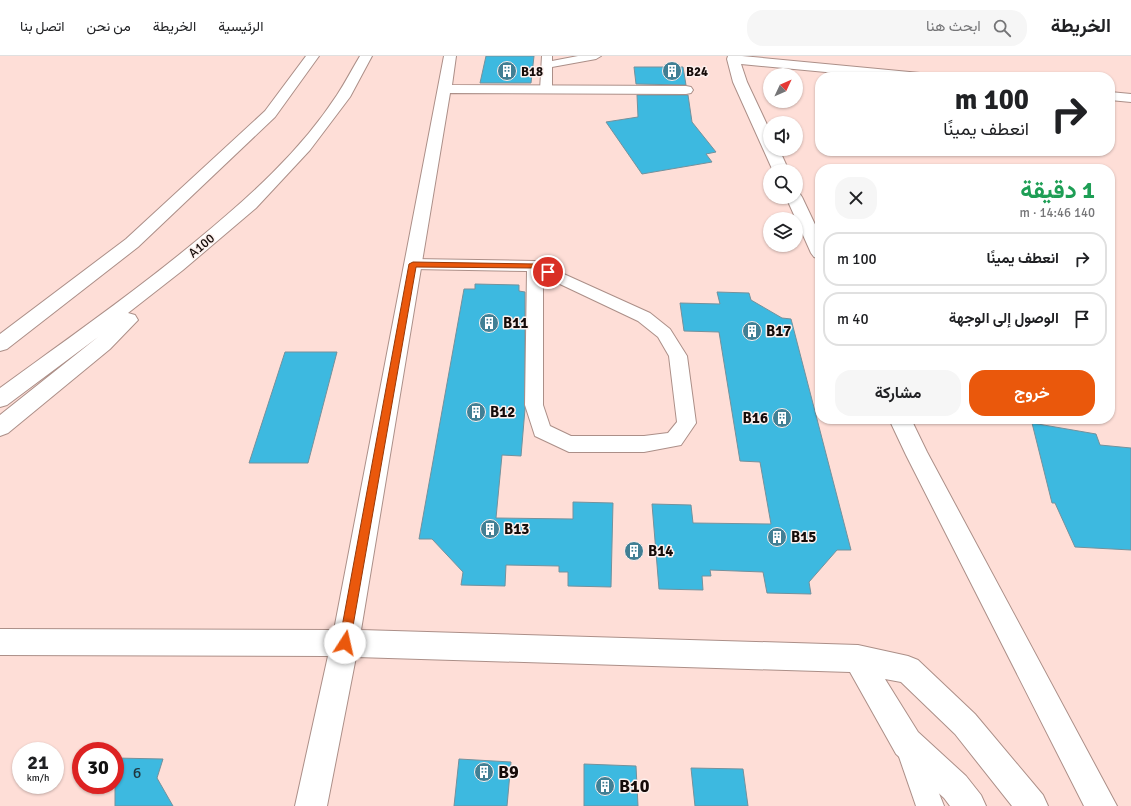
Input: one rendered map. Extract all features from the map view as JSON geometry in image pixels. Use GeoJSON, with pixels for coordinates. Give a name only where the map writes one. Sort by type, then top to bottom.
{"type":"FeatureCollection","features":[{"type":"Feature","properties":{"kind":"main road"},"geometry":{"type":"LineString","coordinates":[[0,344],[132,243],[270,114],[313,56]]}},
{"type":"Feature","properties":{"kind":"main road","name":"A100"},"geometry":{"type":"LineString","coordinates":[[0,398],[97,328],[177,266],[250,205],[305,147],[343,97],[366,56]]}},
{"type":"Feature","properties":{"kind":"main road"},"geometry":{"type":"LineString","coordinates":[[311,806],[345,643],[450,56]]}},
{"type":"Feature","properties":{"kind":"main road"},"geometry":{"type":"LineString","coordinates":[[763,133],[740,82],[733,59],[868,72]]}},
{"type":"Feature","properties":{"kind":"main road"},"geometry":{"type":"LineString","coordinates":[[444,89],[686,90]]}},
{"type":"Feature","properties":{"kind":"main road"},"geometry":{"type":"LineString","coordinates":[[1115,96],[1131,98]]}},
{"type":"Feature","properties":{"kind":"main road"},"geometry":{"type":"LineString","coordinates":[[797,204],[815,242]]}},
{"type":"Feature","properties":{"kind":"main road"},"geometry":{"type":"LineString","coordinates":[[0,427],[103,344],[250,205]]}},
{"type":"Feature","properties":{"kind":"main road"},"geometry":{"type":"LineString","coordinates":[[0,325],[132,243]]}},
{"type":"Feature","properties":{"kind":"main road"},"geometry":{"type":"LineString","coordinates":[[902,424],[1101,806]]}},
{"type":"Feature","properties":{"kind":"main road"},"geometry":{"type":"LineString","coordinates":[[0,642],[345,643],[858,660],[908,670],[965,724],[1032,806]]}},
{"type":"Feature","properties":{"kind":"main road"},"geometry":{"type":"LineString","coordinates":[[858,660],[907,743],[955,787],[970,806]]}},
{"type":"Feature","properties":{"kind":"lane"},"geometry":{"type":"LineString","coordinates":[[546,90],[547,60],[596,56]]}},
{"type":"Feature","properties":{"kind":"lane"},"geometry":{"type":"LineString","coordinates":[[413,264],[535,266],[644,317],[664,332],[678,356],[687,423],[674,440],[644,444],[569,444],[542,431],[534,405],[535,266]]}},
{"type":"Feature","properties":{"kind":"lane"},"geometry":{"type":"LineString","coordinates":[[907,743],[930,806]]}},
{"type":"Feature","properties":{"kind":"building","name":"B18"},"geometry":{"type":"Polygon","coordinates":[[[486,56],[534,56],[531,83],[480,83],[486,56]]]}},
{"type":"Feature","properties":{"kind":"building"},"geometry":{"type":"Polygon","coordinates":[[[634,67],[683,67],[686,85],[636,84],[634,67]]]}},
{"type":"Feature","properties":{"kind":"building"},"geometry":{"type":"Polygon","coordinates":[[[637,95],[688,95],[692,122],[716,152],[706,154],[712,162],[642,174],[606,122],[638,117],[637,95]]]}},
{"type":"Feature","properties":{"kind":"building"},"geometry":{"type":"Polygon","coordinates":[[[475,284],[519,285],[519,291],[525,292],[525,409],[521,456],[502,455],[496,518],[573,519],[573,502],[613,503],[611,587],[568,586],[568,572],[559,572],[559,566],[506,565],[505,586],[461,585],[463,572],[432,539],[419,539],[464,289],[475,289],[475,284]]]}},
{"type":"Feature","properties":{"kind":"building"},"geometry":{"type":"Polygon","coordinates":[[[717,292],[749,293],[751,300],[782,318],[791,319],[815,411],[815,424],[818,424],[851,550],[837,550],[809,582],[811,594],[767,593],[763,572],[710,570],[711,576],[702,576],[703,590],[659,589],[652,504],[691,505],[693,523],[771,524],[760,462],[740,461],[719,332],[684,331],[680,303],[720,304],[717,292]]]}},
{"type":"Feature","properties":{"kind":"building"},"geometry":{"type":"Polygon","coordinates":[[[285,352],[337,352],[308,463],[249,463],[285,352]]]}},
{"type":"Feature","properties":{"kind":"building"},"geometry":{"type":"Polygon","coordinates":[[[1032,424],[1096,434],[1100,445],[1131,448],[1131,550],[1075,547],[1055,503],[1052,503],[1032,424]]]}},
{"type":"Feature","properties":{"kind":"building"},"geometry":{"type":"Polygon","coordinates":[[[124,758],[163,759],[157,778],[173,806],[115,806],[115,794],[124,794],[124,758]]]}},
{"type":"Feature","properties":{"kind":"building","name":"B9"},"geometry":{"type":"Polygon","coordinates":[[[459,759],[511,762],[507,806],[454,806],[459,759]]]}},
{"type":"Feature","properties":{"kind":"building"},"geometry":{"type":"Polygon","coordinates":[[[584,764],[636,766],[638,806],[584,806],[584,764]]]}},
{"type":"Feature","properties":{"kind":"building"},"geometry":{"type":"Polygon","coordinates":[[[691,768],[743,769],[748,806],[695,806],[691,768]]]}},
{"type":"Feature","properties":{"kind":"place","name":"B18"},"geometry":{"type":"Point","coordinates":[507,71]}},
{"type":"Feature","properties":{"kind":"place","name":"B24"},"geometry":{"type":"Point","coordinates":[672,71]}},
{"type":"Feature","properties":{"kind":"place","name":"B11"},"geometry":{"type":"Point","coordinates":[489,323]}},
{"type":"Feature","properties":{"kind":"place","name":"B17"},"geometry":{"type":"Point","coordinates":[752,331]}},
{"type":"Feature","properties":{"kind":"place","name":"B12"},"geometry":{"type":"Point","coordinates":[476,412]}},
{"type":"Feature","properties":{"kind":"place","name":"B16"},"geometry":{"type":"Point","coordinates":[782,418]}},
{"type":"Feature","properties":{"kind":"place","name":"B13"},"geometry":{"type":"Point","coordinates":[490,529]}},
{"type":"Feature","properties":{"kind":"place","name":"B15"},"geometry":{"type":"Point","coordinates":[777,537]}},
{"type":"Feature","properties":{"kind":"place","name":"B14"},"geometry":{"type":"Point","coordinates":[634,551]}},
{"type":"Feature","properties":{"kind":"place","name":"B9"},"geometry":{"type":"Point","coordinates":[484,772]}},
{"type":"Feature","properties":{"kind":"place","name":"B10"},"geometry":{"type":"Point","coordinates":[605,786]}},
{"type":"Feature","properties":{"kind":"route"},"geometry":{"type":"LineString","coordinates":[[345,643],[413,264],[535,266],[548,272]]}}]}
